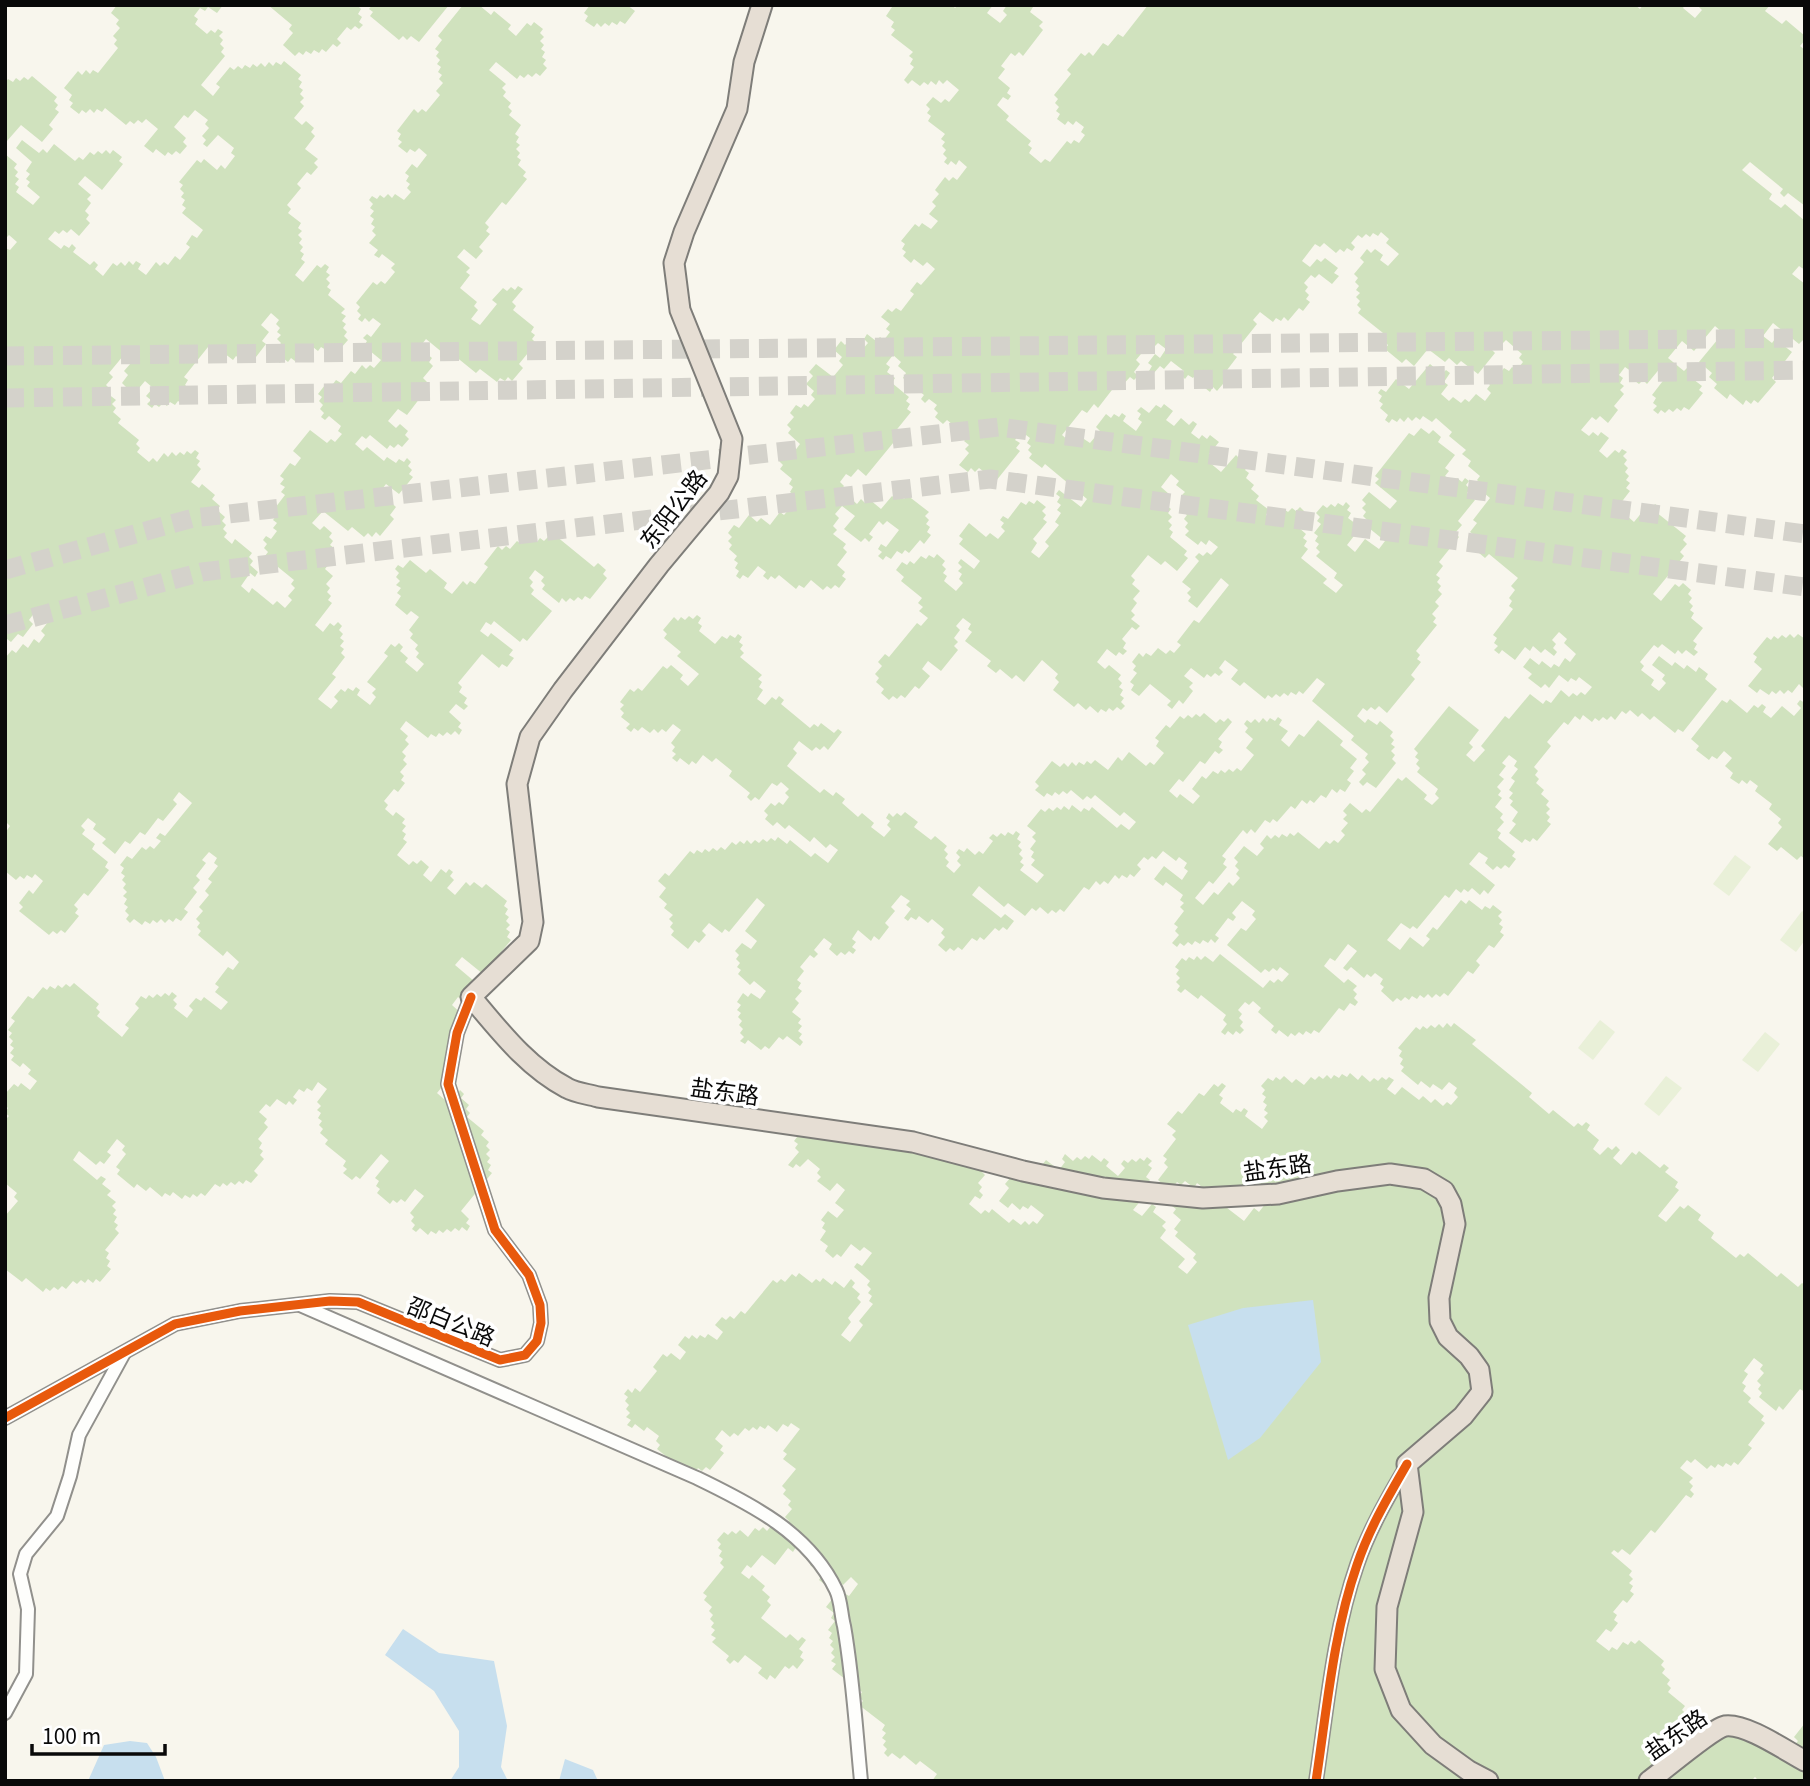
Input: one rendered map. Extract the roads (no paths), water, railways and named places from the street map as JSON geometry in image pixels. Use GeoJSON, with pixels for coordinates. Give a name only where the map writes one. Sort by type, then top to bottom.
{"type":"FeatureCollection","features":[{"type":"Feature","properties":{"kind":"highway","name":"东阳公路"},"geometry":{"type":"LineString","coordinates":[[471,997],[529,941],[533,922],[517,785],[530,737],[659,565],[719,493],[728,476],[732,439],[680,310],[674,263],[684,232],[737,108],[744,62],[762,5]]}},
{"type":"Feature","properties":{"kind":"highway","name":"盐东路"},"geometry":{"type":"LineString","coordinates":[[471,997],[509,1043],[545,1075],[569,1090],[598,1097],[913,1142],[1023,1171],[1103,1188],[1203,1198],[1278,1194],[1337,1181],[1390,1174],[1424,1180],[1444,1191],[1451,1204],[1455,1224],[1439,1298],[1440,1321],[1448,1337],[1469,1356],[1479,1370],[1482,1392],[1463,1416],[1407,1464]]}},
{"type":"Feature","properties":{"kind":"highway"},"geometry":{"type":"LineString","coordinates":[[1407,1464],[1413,1513],[1387,1607],[1385,1669],[1401,1710],[1433,1745],[1488,1781]]}},
{"type":"Feature","properties":{"kind":"highway","name":"盐东路"},"geometry":{"type":"LineString","coordinates":[[1649,1781],[1712,1732],[1726,1726],[1746,1730],[1805,1761]]}},
{"type":"Feature","properties":{"kind":"street","name":"邵白公路"},"geometry":{"type":"LineString","coordinates":[[5,1418],[175,1324],[240,1311],[330,1301],[358,1302],[500,1360],[525,1355],[537,1341],[541,1323],[540,1305],[529,1275],[495,1230],[448,1084],[457,1033],[471,997]]}},
{"type":"Feature","properties":{"kind":"street"},"geometry":{"type":"LineString","coordinates":[[299,1304],[697,1478],[749,1503],[788,1530],[816,1557],[837,1591],[846,1641],[861,1781]]}},
{"type":"Feature","properties":{"kind":"street"},"geometry":{"type":"LineString","coordinates":[[5,1713],[26,1674],[28,1608],[20,1574],[26,1555],[57,1516],[79,1435],[124,1353]]}},
{"type":"Feature","properties":{"kind":"street"},"geometry":{"type":"LineString","coordinates":[[1315,1781],[1337,1644],[1357,1566],[1378,1516],[1407,1464]]}},
{"type":"Feature","properties":{"kind":"water"},"geometry":{"type":"Polygon","coordinates":[[[1313,1300],[1321,1362],[1260,1438],[1228,1460],[1188,1325],[1243,1308],[1313,1300]]]}},
{"type":"Feature","properties":{"kind":"water"},"geometry":{"type":"Polygon","coordinates":[[[403,1629],[439,1653],[494,1661],[507,1726],[501,1767],[508,1781],[450,1781],[459,1767],[459,1731],[434,1691],[385,1655],[403,1629]]]}},
{"type":"Feature","properties":{"kind":"water"},"geometry":{"type":"Polygon","coordinates":[[[130,1741],[147,1743],[156,1757],[165,1781],[88,1781],[104,1745],[130,1741]]]}},
{"type":"Feature","properties":{"kind":"water"},"geometry":{"type":"Polygon","coordinates":[[[565,1759],[593,1770],[598,1781],[559,1781],[565,1759]]]}},
{"type":"Feature","properties":{"kind":"tunnel"},"geometry":{"type":"LineString","coordinates":[[5,356],[1805,338]]}},
{"type":"Feature","properties":{"kind":"tunnel"},"geometry":{"type":"LineString","coordinates":[[5,398],[1805,370]]}},
{"type":"Feature","properties":{"kind":"tunnel"},"geometry":{"type":"LineString","coordinates":[[5,570],[193,518],[999,427],[1805,534]]}},
{"type":"Feature","properties":{"kind":"tunnel"},"geometry":{"type":"LineString","coordinates":[[5,625],[202,572],[990,479],[1805,587]]}}]}
